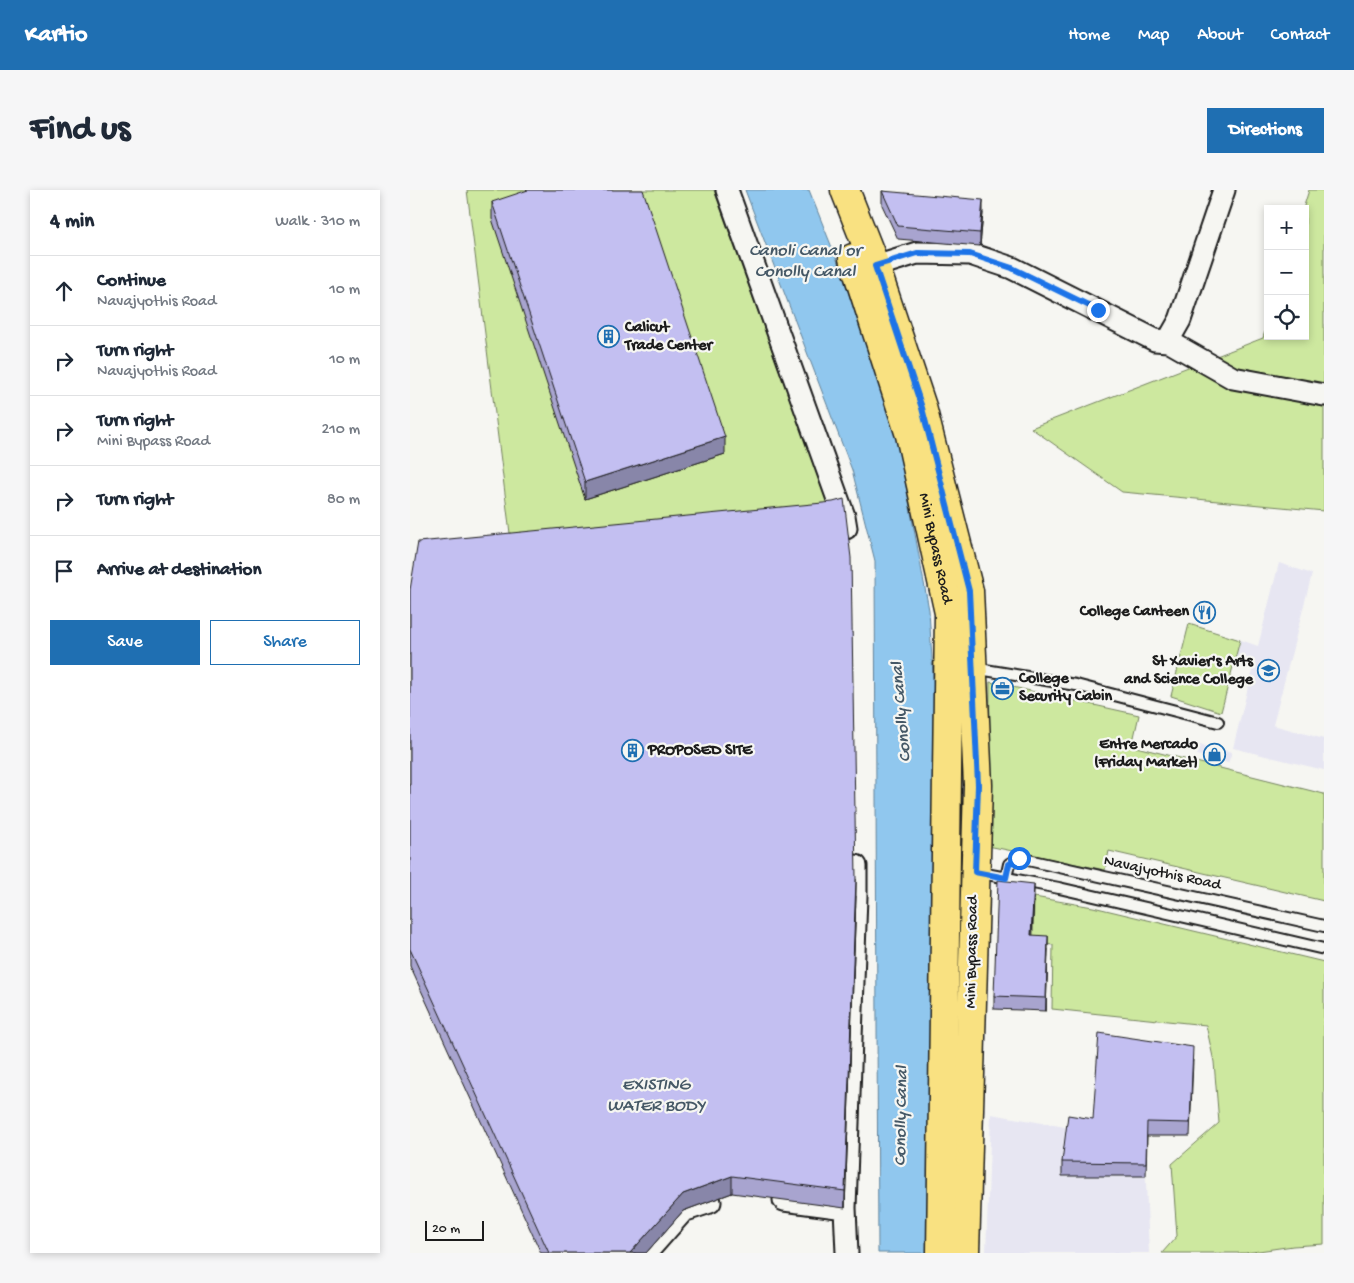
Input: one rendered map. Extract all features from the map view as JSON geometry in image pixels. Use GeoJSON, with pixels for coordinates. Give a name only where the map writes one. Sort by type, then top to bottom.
{"type":"FeatureCollection","features":[{"type":"Feature","properties":{"kind":"main road","name":"Mini Bypass Road"},"geometry":{"type":"LineString","coordinates":[[828,190],[910,435],[949,613],[941,1253]]}},
{"type":"Feature","properties":{"kind":"main road","name":"Mini Bypass Road"},"geometry":{"type":"LineString","coordinates":[[845,190],[875,266],[922,408],[969,591],[978,785],[966,1253]]}},
{"type":"Feature","properties":{"kind":"street"},"geometry":{"type":"LineString","coordinates":[[727,190],[844,516],[848,546]]}},
{"type":"Feature","properties":{"kind":"street"},"geometry":{"type":"LineString","coordinates":[[1168,341],[1180,320],[1224,190]]}},
{"type":"Feature","properties":{"kind":"street"},"geometry":{"type":"LineString","coordinates":[[875,266],[917,253],[970,254],[1012,268],[1155,340],[1168,341],[1232,378],[1324,395]]}},
{"type":"Feature","properties":{"kind":"street"},"geometry":{"type":"LineString","coordinates":[[847,1253],[845,1208],[856,896],[855,847]]}},
{"type":"Feature","properties":{"kind":"street"},"geometry":{"type":"LineString","coordinates":[[646,1253],[683,1211],[732,1194]]}},
{"type":"Feature","properties":{"kind":"street"},"geometry":{"type":"LineString","coordinates":[[760,1197],[845,1208]]}},
{"type":"Feature","properties":{"kind":"lane"},"geometry":{"type":"LineString","coordinates":[[972,668],[1076,685],[1218,722]]}},
{"type":"Feature","properties":{"kind":"lane","name":"Navajyothis Road"},"geometry":{"type":"LineString","coordinates":[[1006,878],[1009,864],[1019,858],[1324,926]]}},
{"type":"Feature","properties":{"kind":"lane"},"geometry":{"type":"LineString","coordinates":[[975,872],[1078,892],[1324,949]]}},
{"type":"Feature","properties":{"kind":"shaded area","name":"St Xavier's Arts and Science College"},"geometry":{"type":"Polygon","coordinates":[[[1279,563],[1312,574],[1273,725],[1324,739],[1324,770],[1233,748],[1253,667],[1232,660],[1238,639],[1258,646],[1279,563]]]}},
{"type":"Feature","properties":{"kind":"shaded area","name":"Entre Mercado (Friday Market)"},"geometry":{"type":"Polygon","coordinates":[[[1200,745],[1232,752],[1228,763],[1197,755],[1200,745]]]}},
{"type":"Feature","properties":{"kind":"shaded area"},"geometry":{"type":"Polygon","coordinates":[[[1099,1046],[1193,1060],[1190,1136],[1144,1136],[1149,1253],[986,1253],[991,1114],[1093,1132],[1099,1046]]]}},
{"type":"Feature","properties":{"kind":"green space"},"geometry":{"type":"Polygon","coordinates":[[[467,190],[714,190],[833,519],[523,637],[467,190]]]}},
{"type":"Feature","properties":{"kind":"green space"},"geometry":{"type":"Polygon","coordinates":[[[1309,190],[1324,190],[1324,511],[1122,492],[1031,428],[1263,338],[1264,335],[1264,340],[1309,340],[1309,205],[1304,205],[1309,190]]]}},
{"type":"Feature","properties":{"kind":"green space"},"geometry":{"type":"Polygon","coordinates":[[[1189,624],[1240,640],[1221,712],[1171,696],[1189,624]]]}},
{"type":"Feature","properties":{"kind":"green space"},"geometry":{"type":"Polygon","coordinates":[[[990,682],[1139,715],[1132,746],[1324,794],[1324,901],[1109,851],[1105,870],[988,846],[990,682]]]}},
{"type":"Feature","properties":{"kind":"green space"},"geometry":{"type":"Polygon","coordinates":[[[1034,897],[1093,907],[1324,962],[1324,1244],[1293,1246],[1245,1253],[1162,1253],[1177,1236],[1172,1164],[1219,1123],[1214,1062],[1206,1025],[1052,1009],[1053,945],[1033,943],[1034,897]]]}},
{"type":"Feature","properties":{"kind":"water","name":"Canoli Canal or Conolly Canal"},"geometry":{"type":"Polygon","coordinates":[[[745,190],[809,190],[839,265],[897,437],[929,610],[934,692],[931,1253],[878,1253],[875,561],[852,470],[745,190]]]}},
{"type":"Feature","properties":{"kind":"building","name":"Calicut Trade Center"},"geometry":{"type":"Polygon","coordinates":[[[528,190],[643,190],[725,437],[585,482],[492,202],[528,190]]]}},
{"type":"Feature","properties":{"kind":"building"},"geometry":{"type":"Polygon","coordinates":[[[882,191],[983,200],[980,233],[898,226],[882,191]]]}},
{"type":"Feature","properties":{"kind":"building","name":"PROPOSED SITE"},"geometry":{"type":"Polygon","coordinates":[[[844,499],[851,558],[856,879],[845,1191],[732,1176],[683,1194],[630,1253],[549,1253],[410,949],[410,590],[418,542],[833,502],[844,499]]]}},
{"type":"Feature","properties":{"kind":"building"},"geometry":{"type":"Polygon","coordinates":[[[998,880],[1034,884],[1031,935],[1048,936],[1046,998],[994,996],[998,880]]]}},
{"type":"Feature","properties":{"kind":"building"},"geometry":{"type":"Polygon","coordinates":[[[1099,1033],[1193,1047],[1190,1123],[1147,1122],[1146,1163],[1062,1162],[1068,1115],[1093,1119],[1099,1033]]]}},
{"type":"Feature","properties":{"kind":"place","name":"Calicut Trade Center"},"geometry":{"type":"Point","coordinates":[609,337]}},
{"type":"Feature","properties":{"kind":"place","name":"College Canteen"},"geometry":{"type":"Point","coordinates":[1205,612]}},
{"type":"Feature","properties":{"kind":"place","name":"St Xavier's Arts and Science College"},"geometry":{"type":"Point","coordinates":[1269,671]}},
{"type":"Feature","properties":{"kind":"place","name":"College Security Cabin"},"geometry":{"type":"Point","coordinates":[1003,688]}},
{"type":"Feature","properties":{"kind":"place","name":"PROPOSED SITE"},"geometry":{"type":"Point","coordinates":[632,751]}},
{"type":"Feature","properties":{"kind":"place","name":"Entre Mercado (Friday Market)"},"geometry":{"type":"Point","coordinates":[1214,754]}},
{"type":"Feature","properties":{"kind":"route"},"geometry":{"type":"LineString","coordinates":[[1019,858],[1009,864],[1006,878],[975,872],[978,785],[969,591],[922,408],[875,266],[917,253],[970,254],[1012,268],[1098,310]]}},
{"type":"Feature","properties":{"kind":"water label","name":"Conolly Canal"},"geometry":{"type":"Point","coordinates":[902,712]}},
{"type":"Feature","properties":{"kind":"water label","name":"EXISTING WATER BODY"},"geometry":{"type":"Point","coordinates":[656,1095]}},
{"type":"Feature","properties":{"kind":"water label","name":"Conolly Canal"},"geometry":{"type":"Point","coordinates":[902,1116]}}]}
